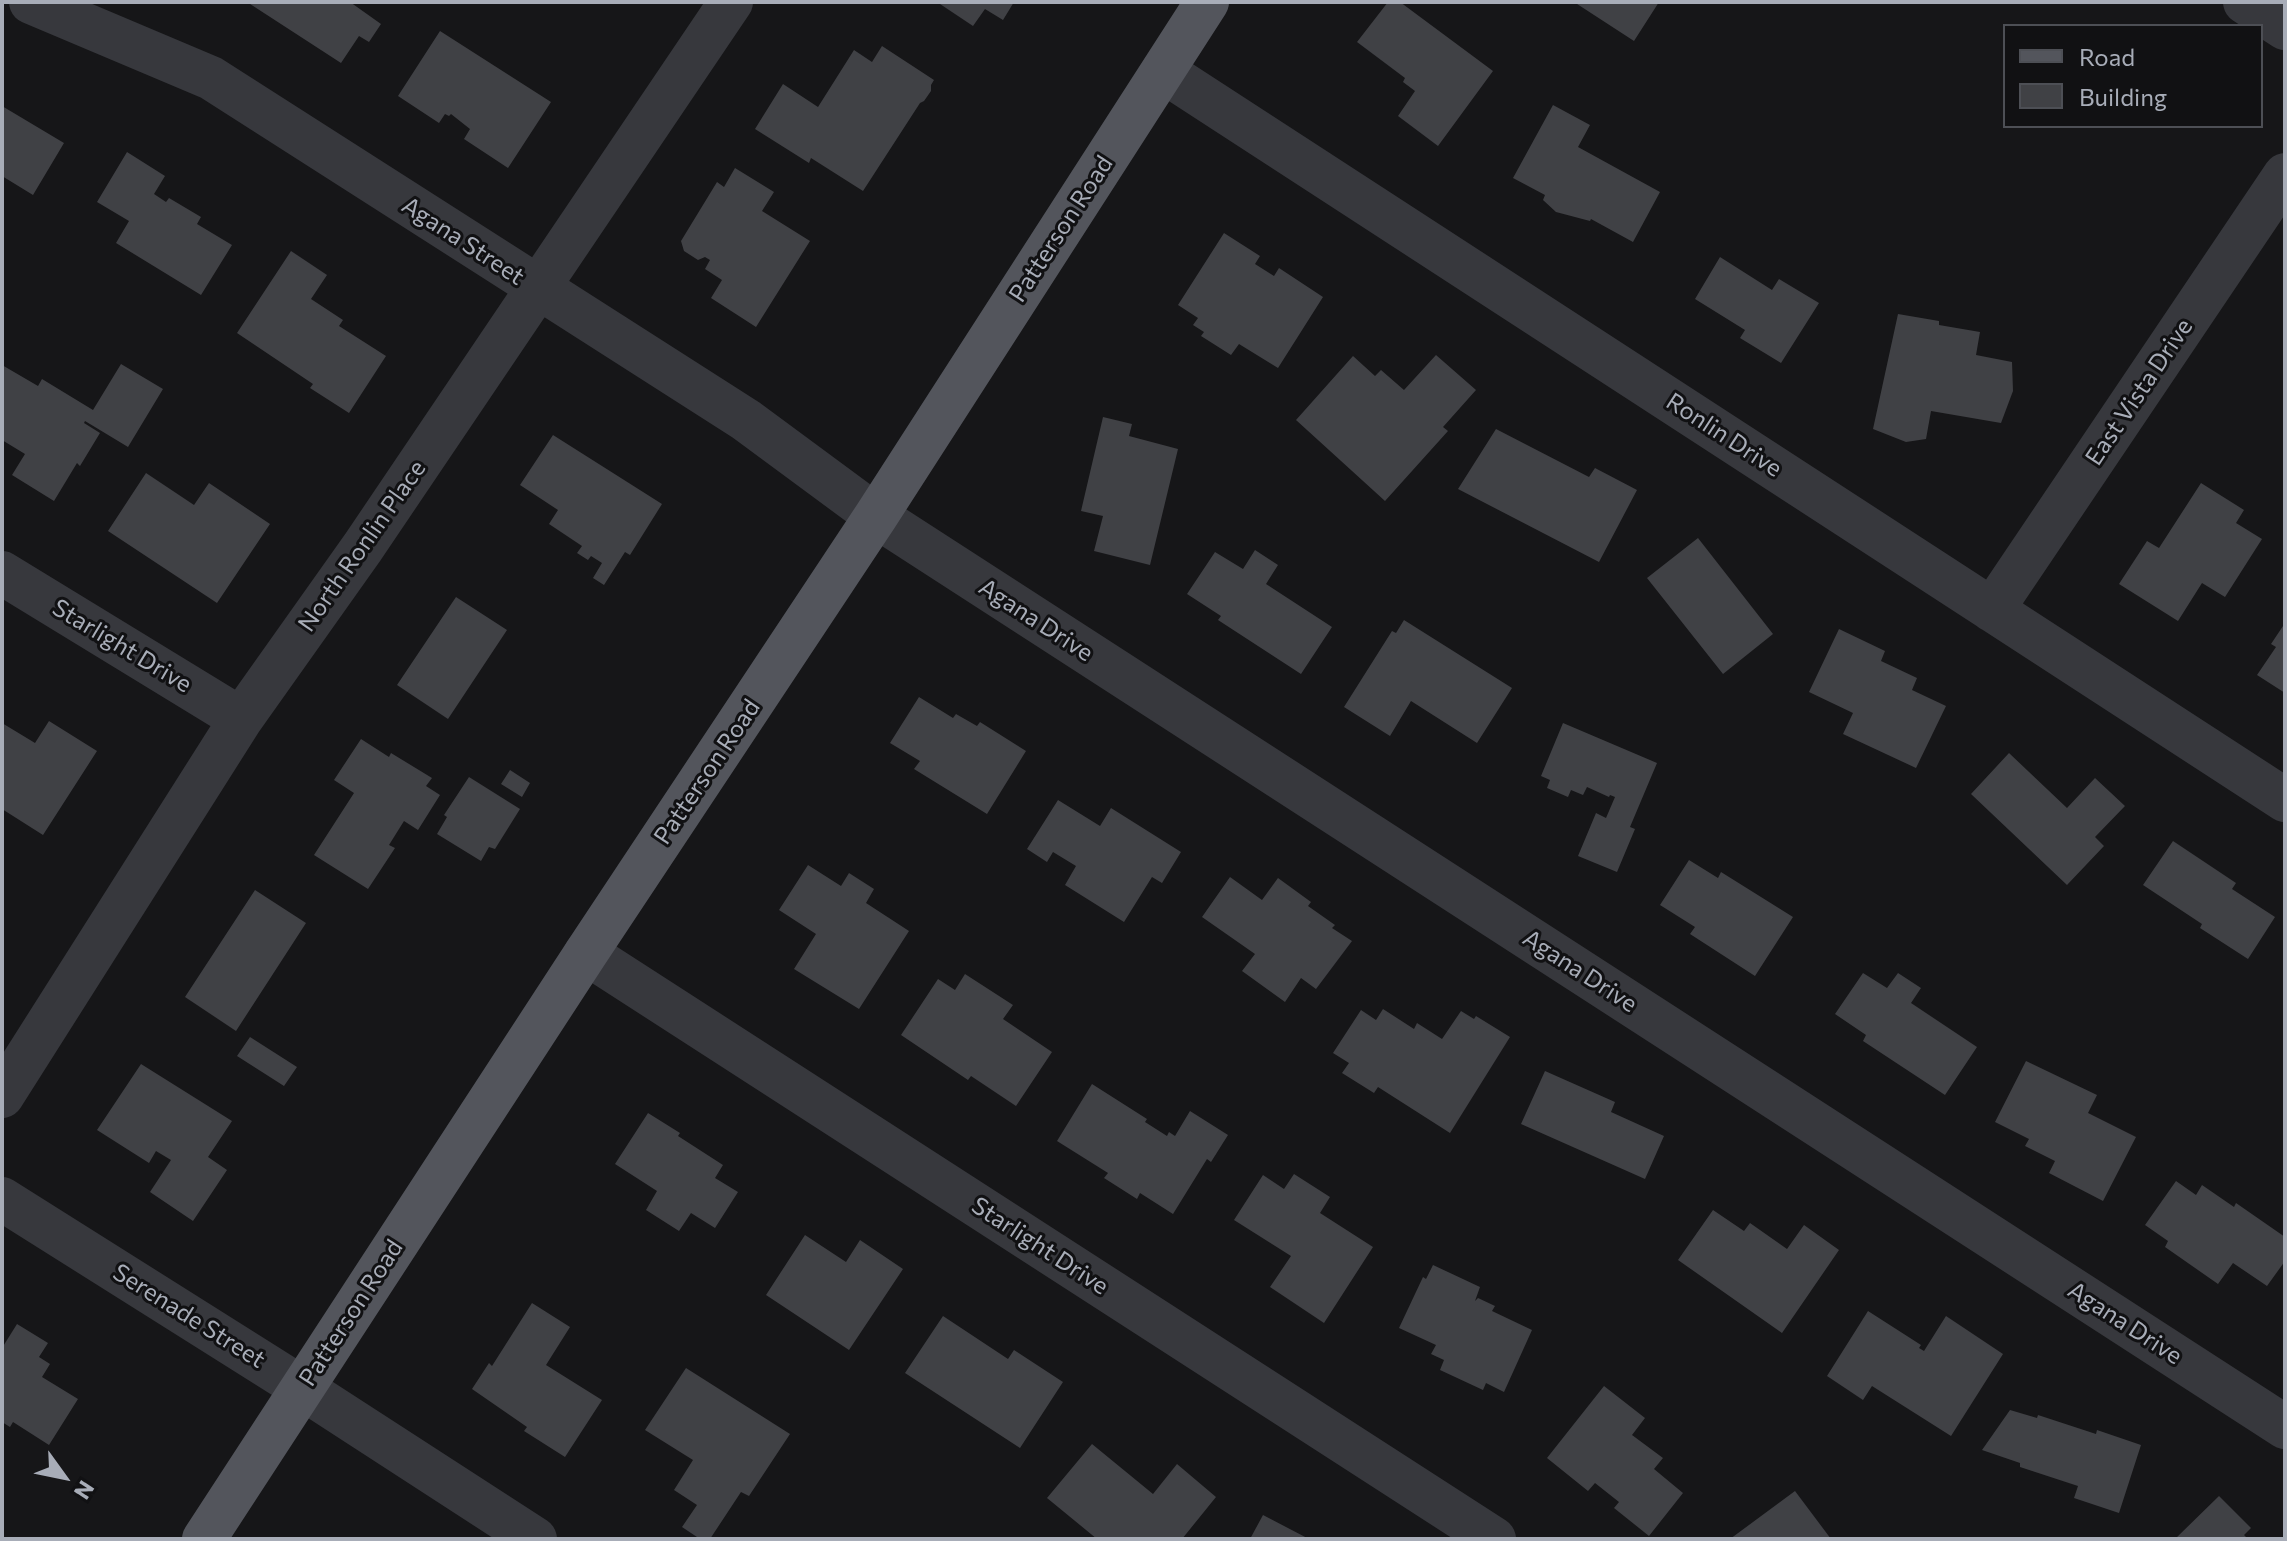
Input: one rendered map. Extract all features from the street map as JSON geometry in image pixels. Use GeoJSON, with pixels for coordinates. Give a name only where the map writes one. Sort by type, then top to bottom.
{"type":"FeatureCollection","features":[{"type":"Feature","properties":{"kind":"main road","name":"Patterson Road"},"geometry":{"type":"LineString","coordinates":[[204,1539],[586,953],[876,516],[1207,2]]}},
{"type":"Feature","properties":{"kind":"street","name":"Agana Street"},"geometry":{"type":"LineString","coordinates":[[31,2],[211,78],[746,420],[876,516]]}},
{"type":"Feature","properties":{"kind":"street","name":"North Ronlin Place"},"geometry":{"type":"LineString","coordinates":[[2,1096],[241,719],[363,547],[731,2]]}},
{"type":"Feature","properties":{"kind":"street"},"geometry":{"type":"LineString","coordinates":[[2245,2],[2285,28]]}},
{"type":"Feature","properties":{"kind":"street","name":"Ronlin Drive"},"geometry":{"type":"LineString","coordinates":[[1163,71],[2285,800]]}},
{"type":"Feature","properties":{"kind":"street","name":"East Vista Drive"},"geometry":{"type":"LineString","coordinates":[[1992,610],[2285,175]]}},
{"type":"Feature","properties":{"kind":"street","name":"Agana Drive"},"geometry":{"type":"LineString","coordinates":[[876,516],[2285,1427]]}},
{"type":"Feature","properties":{"kind":"street","name":"Starlight Drive"},"geometry":{"type":"LineString","coordinates":[[2,573],[241,719]]}},
{"type":"Feature","properties":{"kind":"street","name":"Starlight Drive"},"geometry":{"type":"LineString","coordinates":[[586,953],[1494,1539]]}},
{"type":"Feature","properties":{"kind":"street","name":"Serenade Street"},"geometry":{"type":"LineString","coordinates":[[2,1199],[535,1539]]}},
{"type":"Feature","properties":{"kind":"building"},"geometry":{"type":"Polygon","coordinates":[[[247,2],[350,2],[381,24],[369,42],[359,36],[341,63],[247,2]]]}},
{"type":"Feature","properties":{"kind":"building"},"geometry":{"type":"Polygon","coordinates":[[[937,2],[1014,2],[1003,20],[985,9],[973,26],[937,2]]]}},
{"type":"Feature","properties":{"kind":"building"},"geometry":{"type":"Polygon","coordinates":[[[1388,2],[1400,2],[1493,71],[1438,146],[1398,116],[1415,91],[1403,82],[1405,78],[1357,42],[1388,2]]]}},
{"type":"Feature","properties":{"kind":"building"},"geometry":{"type":"Polygon","coordinates":[[[1574,2],[1659,2],[1634,41],[1574,2]]]}},
{"type":"Feature","properties":{"kind":"building"},"geometry":{"type":"Polygon","coordinates":[[[440,31],[551,102],[508,168],[464,139],[470,129],[451,114],[445,114],[439,123],[398,96],[440,31]]]}},
{"type":"Feature","properties":{"kind":"building"},"geometry":{"type":"Polygon","coordinates":[[[882,46],[934,80],[931,91],[863,191],[811,158],[809,163],[755,129],[783,84],[818,107],[854,50],[872,62],[882,46]]]}},
{"type":"Feature","properties":{"kind":"building"},"geometry":{"type":"Polygon","coordinates":[[[1553,105],[1590,125],[1578,147],[1660,192],[1633,242],[1591,219],[1556,212],[1543,200],[1545,195],[1513,178],[1553,105]]]}},
{"type":"Feature","properties":{"kind":"building"},"geometry":{"type":"Polygon","coordinates":[[[2,106],[64,143],[33,195],[2,176],[2,106]]]}},
{"type":"Feature","properties":{"kind":"building"},"geometry":{"type":"Polygon","coordinates":[[[127,152],[165,176],[154,194],[166,202],[169,198],[201,217],[197,224],[232,245],[201,295],[116,243],[129,221],[97,202],[127,152]]]}},
{"type":"Feature","properties":{"kind":"building"},"geometry":{"type":"Polygon","coordinates":[[[735,168],[774,192],[762,211],[810,241],[756,327],[711,298],[722,280],[705,269],[710,260],[705,257],[698,260],[684,251],[681,241],[717,182],[724,187],[735,168]]]}},
{"type":"Feature","properties":{"kind":"building"},"geometry":{"type":"Polygon","coordinates":[[[1224,233],[1260,256],[1255,264],[1274,276],[1279,268],[1323,297],[1278,368],[1239,344],[1231,355],[1201,336],[1204,332],[1193,325],[1198,318],[1178,305],[1224,233]]]}},
{"type":"Feature","properties":{"kind":"building"},"geometry":{"type":"Polygon","coordinates":[[[291,251],[327,275],[311,299],[343,320],[339,326],[386,356],[349,413],[310,388],[313,384],[237,333],[291,251]]]}},
{"type":"Feature","properties":{"kind":"building"},"geometry":{"type":"Polygon","coordinates":[[[1720,257],[1772,290],[1779,279],[1819,303],[1781,363],[1740,338],[1745,330],[1695,299],[1720,257]]]}},
{"type":"Feature","properties":{"kind":"building"},"geometry":{"type":"Polygon","coordinates":[[[1898,314],[1980,332],[1976,355],[2012,362],[2013,391],[2001,423],[1931,411],[1926,439],[1906,442],[1873,429],[1898,314]]]}},
{"type":"Feature","properties":{"kind":"building"},"geometry":{"type":"Polygon","coordinates":[[[1436,355],[1476,390],[1443,427],[1448,431],[1385,501],[1296,420],[1353,356],[1375,376],[1381,370],[1404,390],[1436,355]]]}},
{"type":"Feature","properties":{"kind":"building"},"geometry":{"type":"Polygon","coordinates":[[[121,364],[163,389],[128,447],[85,421],[100,433],[54,501],[12,475],[25,454],[2,440],[2,365],[38,386],[42,379],[93,410],[121,364]]]}},
{"type":"Feature","properties":{"kind":"building"},"geometry":{"type":"Polygon","coordinates":[[[1103,417],[1132,424],[1129,436],[1178,449],[1150,565],[1094,551],[1103,516],[1081,511],[1103,417]]]}},
{"type":"Feature","properties":{"kind":"building"},"geometry":{"type":"Polygon","coordinates":[[[1496,429],[1589,477],[1595,468],[1637,490],[1599,562],[1458,489],[1496,429]]]}},
{"type":"Feature","properties":{"kind":"building"},"geometry":{"type":"Polygon","coordinates":[[[553,435],[662,504],[630,555],[625,552],[604,585],[593,578],[602,563],[591,556],[588,560],[577,553],[582,546],[549,524],[558,510],[520,485],[553,435]]]}},
{"type":"Feature","properties":{"kind":"building"},"geometry":{"type":"Polygon","coordinates":[[[146,473],[194,505],[209,483],[270,524],[217,603],[108,531],[146,473]]]}},
{"type":"Feature","properties":{"kind":"building"},"geometry":{"type":"Polygon","coordinates":[[[2201,483],[2244,510],[2236,523],[2262,539],[2225,597],[2202,583],[2178,621],[2119,584],[2147,541],[2159,548],[2201,483]]]}},
{"type":"Feature","properties":{"kind":"building"},"geometry":{"type":"Polygon","coordinates":[[[1698,538],[1773,634],[1723,674],[1647,578],[1698,538]]]}},
{"type":"Feature","properties":{"kind":"building"},"geometry":{"type":"Polygon","coordinates":[[[1255,550],[1278,565],[1266,584],[1332,627],[1301,674],[1218,620],[1221,616],[1187,594],[1215,552],[1243,569],[1255,550]]]}},
{"type":"Feature","properties":{"kind":"building"},"geometry":{"type":"Polygon","coordinates":[[[456,597],[507,630],[448,719],[397,685],[456,597]]]}},
{"type":"Feature","properties":{"kind":"building"},"geometry":{"type":"Polygon","coordinates":[[[1404,620],[1512,688],[1477,743],[1411,701],[1390,736],[1344,707],[1392,631],[1396,633],[1404,620]]]}},
{"type":"Feature","properties":{"kind":"building"},"geometry":{"type":"Polygon","coordinates":[[[2285,623],[2285,693],[2257,675],[2276,647],[2271,644],[2285,623]]]}},
{"type":"Feature","properties":{"kind":"building"},"geometry":{"type":"Polygon","coordinates":[[[1839,629],[1885,651],[1881,661],[1917,678],[1912,690],[1946,706],[1916,768],[1843,734],[1853,713],[1809,692],[1839,629]]]}},
{"type":"Feature","properties":{"kind":"building"},"geometry":{"type":"Polygon","coordinates":[[[919,697],[953,718],[956,714],[977,726],[980,722],[1026,751],[987,814],[914,769],[920,761],[890,743],[919,697]]]}},
{"type":"Feature","properties":{"kind":"building"},"geometry":{"type":"Polygon","coordinates":[[[49,721],[97,751],[43,835],[2,809],[2,723],[35,743],[49,721]]]}},
{"type":"Feature","properties":{"kind":"building"},"geometry":{"type":"Polygon","coordinates":[[[1563,723],[1657,763],[1630,827],[1635,829],[1617,872],[1578,856],[1596,813],[1606,818],[1615,797],[1587,787],[1583,795],[1571,790],[1568,797],[1547,788],[1550,780],[1541,776],[1563,723]]]}},
{"type":"Feature","properties":{"kind":"building"},"geometry":{"type":"Polygon","coordinates":[[[361,739],[432,778],[426,786],[440,795],[418,830],[404,821],[389,845],[395,848],[368,889],[314,855],[354,793],[334,780],[361,739]]]}},
{"type":"Feature","properties":{"kind":"building"},"geometry":{"type":"Polygon","coordinates":[[[2009,753],[2067,808],[2095,778],[2125,806],[2095,837],[2104,846],[2067,885],[1971,794],[2009,753]]]}},
{"type":"Feature","properties":{"kind":"building"},"geometry":{"type":"Polygon","coordinates":[[[510,770],[530,783],[522,797],[501,784],[510,770]]]}},
{"type":"Feature","properties":{"kind":"building"},"geometry":{"type":"Polygon","coordinates":[[[469,777],[520,809],[495,849],[489,847],[481,861],[437,834],[447,817],[444,815],[469,777]]]}},
{"type":"Feature","properties":{"kind":"building"},"geometry":{"type":"Polygon","coordinates":[[[1058,800],[1100,826],[1111,808],[1181,852],[1162,883],[1152,877],[1124,922],[1065,885],[1076,866],[1053,852],[1047,862],[1027,849],[1058,800]]]}},
{"type":"Feature","properties":{"kind":"building"},"geometry":{"type":"Polygon","coordinates":[[[2173,841],[2236,883],[2232,889],[2275,917],[2248,959],[2143,885],[2173,841]]]}},
{"type":"Feature","properties":{"kind":"building"},"geometry":{"type":"Polygon","coordinates":[[[1689,860],[1718,878],[1721,872],[1793,917],[1755,976],[1690,934],[1695,927],[1660,905],[1689,860]]]}},
{"type":"Feature","properties":{"kind":"building"},"geometry":{"type":"Polygon","coordinates":[[[808,865],[841,886],[849,873],[874,889],[866,903],[909,931],[859,1009],[794,969],[816,934],[779,910],[808,865]]]}},
{"type":"Feature","properties":{"kind":"building"},"geometry":{"type":"Polygon","coordinates":[[[1230,877],[1262,900],[1278,878],[1311,902],[1308,906],[1352,941],[1316,989],[1301,978],[1285,1002],[1242,971],[1255,954],[1202,917],[1230,877]]]}},
{"type":"Feature","properties":{"kind":"building"},"geometry":{"type":"Polygon","coordinates":[[[255,890],[306,923],[236,1031],[185,997],[255,890]]]}},
{"type":"Feature","properties":{"kind":"building"},"geometry":{"type":"Polygon","coordinates":[[[1863,973],[1887,988],[1898,973],[1921,988],[1911,1003],[1977,1047],[1945,1095],[1863,1041],[1866,1035],[1835,1014],[1863,973]]]}},
{"type":"Feature","properties":{"kind":"building"},"geometry":{"type":"Polygon","coordinates":[[[965,974],[1013,1005],[1003,1019],[1052,1052],[1016,1106],[971,1076],[968,1080],[901,1035],[938,979],[955,990],[965,974]]]}},
{"type":"Feature","properties":{"kind":"building"},"geometry":{"type":"Polygon","coordinates":[[[1383,1009],[1414,1029],[1417,1023],[1442,1039],[1461,1011],[1474,1019],[1476,1016],[1510,1037],[1450,1133],[1378,1087],[1374,1093],[1342,1073],[1349,1063],[1333,1053],[1361,1010],[1376,1020],[1383,1009]]]}},
{"type":"Feature","properties":{"kind":"building"},"geometry":{"type":"Polygon","coordinates":[[[250,1037],[297,1067],[284,1086],[237,1056],[250,1037]]]}},
{"type":"Feature","properties":{"kind":"building"},"geometry":{"type":"Polygon","coordinates":[[[2026,1061],[2097,1095],[2088,1113],[2136,1137],[2103,1201],[2049,1173],[2055,1161],[2025,1146],[2029,1139],[1995,1122],[2026,1061]]]}},
{"type":"Feature","properties":{"kind":"building"},"geometry":{"type":"Polygon","coordinates":[[[141,1064],[232,1121],[208,1157],[227,1170],[193,1221],[150,1192],[171,1160],[156,1151],[149,1163],[97,1130],[141,1064]]]}},
{"type":"Feature","properties":{"kind":"building"},"geometry":{"type":"Polygon","coordinates":[[[1545,1071],[1615,1102],[1611,1112],[1664,1136],[1645,1179],[1521,1124],[1545,1071]]]}},
{"type":"Feature","properties":{"kind":"building"},"geometry":{"type":"Polygon","coordinates":[[[1092,1084],[1147,1119],[1145,1122],[1167,1136],[1169,1132],[1175,1136],[1190,1111],[1228,1135],[1211,1162],[1207,1159],[1173,1214],[1140,1193],[1137,1199],[1104,1178],[1108,1173],[1057,1141],[1092,1084]]]}},
{"type":"Feature","properties":{"kind":"building"},"geometry":{"type":"Polygon","coordinates":[[[648,1113],[723,1165],[715,1178],[738,1192],[715,1228],[691,1213],[679,1231],[646,1210],[657,1191],[615,1164],[648,1113]]]}},
{"type":"Feature","properties":{"kind":"building"},"geometry":{"type":"Polygon","coordinates":[[[1294,1174],[1330,1197],[1320,1213],[1373,1247],[1324,1323],[1270,1287],[1291,1256],[1234,1220],[1263,1175],[1284,1189],[1294,1174]]]}},
{"type":"Feature","properties":{"kind":"building"},"geometry":{"type":"Polygon","coordinates":[[[2176,1181],[2196,1195],[2202,1185],[2234,1207],[2236,1203],[2285,1237],[2285,1261],[2267,1286],[2233,1263],[2218,1284],[2165,1247],[2168,1241],[2145,1225],[2176,1181]]]}},
{"type":"Feature","properties":{"kind":"building"},"geometry":{"type":"Polygon","coordinates":[[[1713,1210],[1744,1231],[1750,1223],[1787,1249],[1804,1225],[1839,1250],[1782,1333],[1678,1260],[1713,1210]]]}},
{"type":"Feature","properties":{"kind":"building"},"geometry":{"type":"Polygon","coordinates":[[[805,1235],[846,1262],[860,1240],[903,1269],[849,1350],[766,1295],[805,1235]]]}},
{"type":"Feature","properties":{"kind":"building"},"geometry":{"type":"Polygon","coordinates":[[[1433,1265],[1480,1287],[1475,1301],[1478,1298],[1495,1306],[1492,1311],[1532,1330],[1504,1392],[1486,1383],[1483,1390],[1440,1370],[1444,1360],[1431,1354],[1436,1345],[1399,1328],[1423,1277],[1426,1279],[1433,1265]]]}},
{"type":"Feature","properties":{"kind":"building"},"geometry":{"type":"Polygon","coordinates":[[[532,1303],[570,1327],[546,1365],[602,1400],[565,1457],[524,1431],[527,1427],[472,1389],[489,1363],[492,1366],[532,1303]]]}},
{"type":"Feature","properties":{"kind":"building"},"geometry":{"type":"Polygon","coordinates":[[[1868,1311],[1921,1345],[1919,1348],[1924,1351],[1946,1316],[2003,1354],[1951,1436],[1872,1386],[1863,1400],[1827,1376],[1868,1311]]]}},
{"type":"Feature","properties":{"kind":"building"},"geometry":{"type":"Polygon","coordinates":[[[943,1316],[1008,1359],[1014,1350],[1063,1382],[1020,1448],[905,1373],[943,1316]]]}},
{"type":"Feature","properties":{"kind":"building"},"geometry":{"type":"Polygon","coordinates":[[[17,1324],[48,1343],[39,1357],[50,1364],[42,1377],[78,1399],[49,1445],[13,1422],[10,1427],[2,1422],[2,1348],[17,1324]]]}},
{"type":"Feature","properties":{"kind":"building"},"geometry":{"type":"Polygon","coordinates":[[[686,1368],[790,1434],[749,1496],[741,1492],[710,1539],[700,1539],[682,1527],[697,1505],[674,1490],[693,1460],[645,1430],[686,1368]]]}},
{"type":"Feature","properties":{"kind":"building"},"geometry":{"type":"Polygon","coordinates":[[[1604,1386],[1645,1418],[1632,1435],[1663,1458],[1654,1469],[1683,1493],[1649,1536],[1614,1508],[1619,1502],[1595,1483],[1588,1491],[1547,1458],[1604,1386]]]}},
{"type":"Feature","properties":{"kind":"building"},"geometry":{"type":"Polygon","coordinates":[[[2010,1410],[2037,1418],[2038,1415],[2096,1434],[2097,1430],[2141,1445],[2119,1513],[2074,1498],[2078,1486],[2020,1467],[2020,1463],[1982,1450],[2010,1410]]]}},
{"type":"Feature","properties":{"kind":"building"},"geometry":{"type":"Polygon","coordinates":[[[1092,1444],[1153,1494],[1177,1464],[1216,1497],[1182,1539],[1097,1539],[1047,1498],[1092,1444]]]}},
{"type":"Feature","properties":{"kind":"building"},"geometry":{"type":"Polygon","coordinates":[[[1795,1491],[1831,1539],[1730,1539],[1795,1491]]]}},
{"type":"Feature","properties":{"kind":"building"},"geometry":{"type":"Polygon","coordinates":[[[2219,1496],[2251,1528],[2244,1535],[2248,1539],[2175,1539],[2219,1496]]]}},
{"type":"Feature","properties":{"kind":"building"},"geometry":{"type":"Polygon","coordinates":[[[1263,1515],[1309,1539],[1250,1539],[1263,1515]]]}}]}
